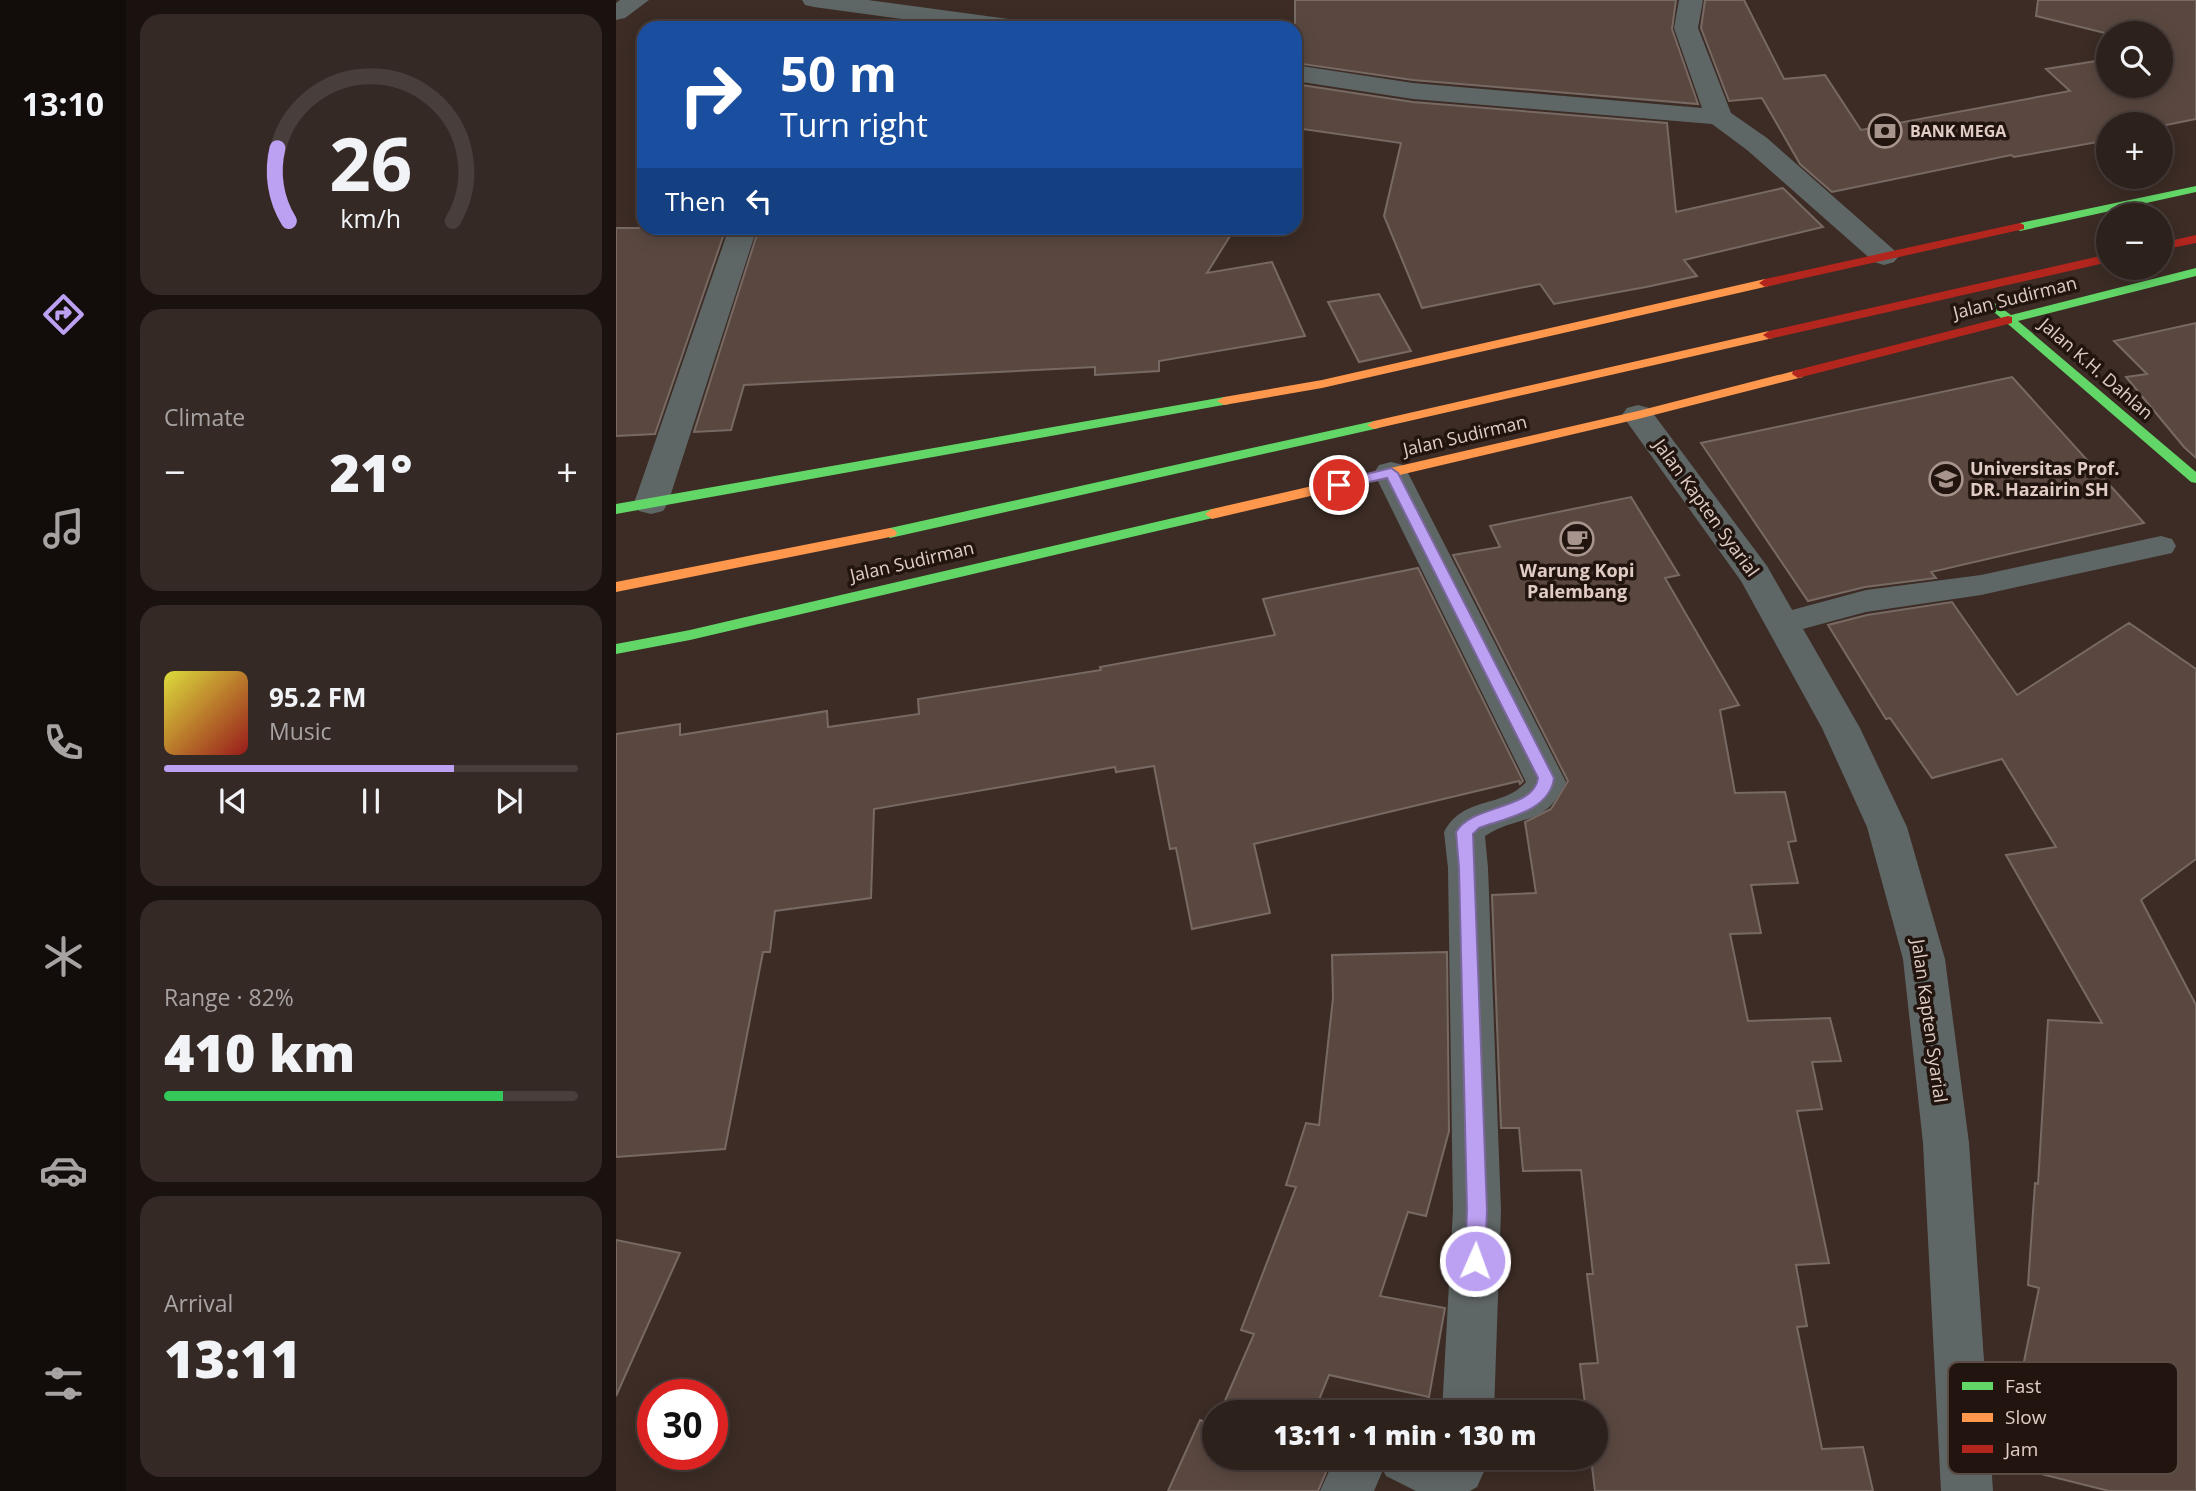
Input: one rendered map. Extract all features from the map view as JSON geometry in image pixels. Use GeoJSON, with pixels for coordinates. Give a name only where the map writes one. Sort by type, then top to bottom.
{"type":"FeatureCollection","features":[{"type":"Feature","properties":{"kind":"main road"},"geometry":{"type":"LineString","coordinates":[[616,509],[1322,384],[1884,256],[2196,190]]}},
{"type":"Feature","properties":{"kind":"main road"},"geometry":{"type":"LineString","coordinates":[[2173,244],[2196,239]]}},
{"type":"Feature","properties":{"kind":"main road","name":"Jalan Sudirman"},"geometry":{"type":"LineString","coordinates":[[616,587],[948,522],[2096,261]]}},
{"type":"Feature","properties":{"kind":"main road","name":"Jalan Sudirman"},"geometry":{"type":"LineString","coordinates":[[616,649],[690,635],[1638,415],[2196,272]]}},
{"type":"Feature","properties":{"kind":"main road","name":"Jalan K.H. Dahlan"},"geometry":{"type":"LineString","coordinates":[[1970,289],[2010,319],[2196,479]]}},
{"type":"Feature","properties":{"kind":"street"},"geometry":{"type":"LineString","coordinates":[[616,13],[637,0]]}},
{"type":"Feature","properties":{"kind":"street"},"geometry":{"type":"LineString","coordinates":[[814,0],[971,21]]}},
{"type":"Feature","properties":{"kind":"street"},"geometry":{"type":"LineString","coordinates":[[1691,0],[1686,28],[1719,117]]}},
{"type":"Feature","properties":{"kind":"street"},"geometry":{"type":"LineString","coordinates":[[1302,74],[1413,91],[1719,117],[1757,144],[1884,256]]}},
{"type":"Feature","properties":{"kind":"street"},"geometry":{"type":"LineString","coordinates":[[651,503],[741,235]]}},
{"type":"Feature","properties":{"kind":"street","name":"Jalan Kapten Syarial"},"geometry":{"type":"LineString","coordinates":[[1638,415],[1755,574],[1841,728],[1887,827],[1924,959],[1946,1143],[1959,1362]]}},
{"type":"Feature","properties":{"kind":"street"},"geometry":{"type":"LineString","coordinates":[[1391,473],[1546,782],[1535,800],[1474,824],[1464,832],[1468,881],[1477,1210],[1469,1400]]}},
{"type":"Feature","properties":{"kind":"street"},"geometry":{"type":"LineString","coordinates":[[1346,1491],[1356,1470]]}},
{"type":"Feature","properties":{"kind":"street"},"geometry":{"type":"LineString","coordinates":[[1429,1470],[1444,1477],[1455,1470]]}},
{"type":"Feature","properties":{"kind":"lane"},"geometry":{"type":"LineString","coordinates":[[1784,622],[1866,601],[1981,585],[2161,546]]}},
{"type":"Feature","properties":{"kind":"building"},"geometry":{"type":"Polygon","coordinates":[[[1295,0],[1676,0],[1672,29],[1698,104],[1413,80],[1302,64],[1302,21],[1295,21],[1295,0]]]}},
{"type":"Feature","properties":{"kind":"building"},"geometry":{"type":"Polygon","coordinates":[[[1705,0],[1744,0],[1784,79],[1825,75],[1861,130],[2070,91],[2046,69],[2096,61],[2096,98],[2173,98],[2173,21],[2096,21],[2096,31],[2036,16],[2038,0],[2196,0],[2196,119],[2173,124],[2173,112],[2096,112],[2096,142],[2014,157],[2011,155],[1832,192],[1800,164],[1762,98],[1729,101],[1701,28],[1705,0]]]}},
{"type":"Feature","properties":{"kind":"building"},"geometry":{"type":"Polygon","coordinates":[[[1302,85],[1413,102],[1667,123],[1676,212],[1783,188],[1823,227],[1684,260],[1697,276],[1646,287],[1554,304],[1540,284],[1422,308],[1384,216],[1401,143],[1302,129],[1302,85]]]}},
{"type":"Feature","properties":{"kind":"building"},"geometry":{"type":"Polygon","coordinates":[[[616,228],[637,228],[637,235],[724,235],[655,434],[616,436],[616,228]]]}},
{"type":"Feature","properties":{"kind":"building"},"geometry":{"type":"Polygon","coordinates":[[[757,235],[1231,235],[1207,273],[1272,262],[1305,336],[1159,361],[1159,371],[1095,375],[1095,367],[744,385],[731,430],[694,432],[757,235]]]}},
{"type":"Feature","properties":{"kind":"building"},"geometry":{"type":"Polygon","coordinates":[[[1379,294],[1411,351],[1359,362],[1328,302],[1379,294]]]}},
{"type":"Feature","properties":{"kind":"building"},"geometry":{"type":"Polygon","coordinates":[[[2196,323],[2196,458],[2126,377],[2147,374],[2114,341],[2196,323]]]}},
{"type":"Feature","properties":{"kind":"building"},"geometry":{"type":"Polygon","coordinates":[[[2012,377],[2144,523],[1931,572],[1936,578],[1865,587],[1808,601],[1701,443],[2012,377]]]}},
{"type":"Feature","properties":{"kind":"building"},"geometry":{"type":"Polygon","coordinates":[[[1631,497],[1679,575],[1665,578],[1739,705],[1720,710],[1735,793],[1785,792],[1796,841],[1788,842],[1798,883],[1751,885],[1761,933],[1730,934],[1748,1021],[1830,1018],[1841,1061],[1812,1062],[1822,1109],[1797,1111],[1829,1263],[1796,1265],[1807,1326],[1797,1327],[1822,1449],[1863,1447],[1873,1491],[1595,1491],[1592,1470],[1608,1470],[1608,1400],[1584,1400],[1580,1364],[1598,1363],[1587,1274],[1593,1274],[1581,1170],[1523,1171],[1519,1128],[1501,1128],[1492,895],[1536,893],[1525,822],[1551,809],[1568,781],[1453,555],[1500,547],[1490,526],[1631,497]]]}},
{"type":"Feature","properties":{"kind":"building"},"geometry":{"type":"Polygon","coordinates":[[[1418,568],[1523,781],[1520,784],[1519,781],[1254,844],[1270,913],[1192,929],[1176,848],[1170,849],[1154,766],[1116,772],[1115,767],[874,809],[871,898],[775,911],[770,952],[763,952],[725,1149],[616,1157],[616,734],[680,724],[680,735],[827,711],[828,727],[919,714],[918,699],[1101,670],[1100,667],[1275,635],[1263,599],[1418,568]]]}},
{"type":"Feature","properties":{"kind":"building"},"geometry":{"type":"Polygon","coordinates":[[[1952,602],[2017,695],[2129,623],[2196,669],[2196,859],[2141,900],[2196,1005],[2196,1491],[2109,1491],[2041,1474],[2178,1474],[2178,1362],[2024,1362],[2039,1288],[2028,1285],[2035,1183],[2038,1184],[2048,1020],[2102,1023],[2006,855],[2056,847],[2002,759],[1932,778],[1890,718],[1886,719],[1828,625],[1867,615],[1952,602]]]}},
{"type":"Feature","properties":{"kind":"building"},"geometry":{"type":"Polygon","coordinates":[[[1447,952],[1449,1131],[1426,1216],[1408,1212],[1380,1296],[1445,1308],[1429,1397],[1329,1375],[1319,1400],[1225,1400],[1254,1334],[1241,1330],[1296,1187],[1286,1185],[1306,1123],[1319,1125],[1333,998],[1332,955],[1447,952]]]}},
{"type":"Feature","properties":{"kind":"building"},"geometry":{"type":"Polygon","coordinates":[[[616,1240],[680,1253],[616,1396],[616,1240]]]}},
{"type":"Feature","properties":{"kind":"building"},"geometry":{"type":"Polygon","coordinates":[[[1200,1420],[1202,1470],[1327,1470],[1318,1491],[1168,1491],[1200,1420]]]}},
{"type":"Feature","properties":{"kind":"traffic: fast"},"geometry":{"type":"LineString","coordinates":[[2020,227],[2196,189]]}},
{"type":"Feature","properties":{"kind":"traffic: fast"},"geometry":{"type":"LineString","coordinates":[[2008,320],[2196,272]]}},
{"type":"Feature","properties":{"kind":"traffic: fast"},"geometry":{"type":"LineString","coordinates":[[1993,306],[2196,479]]}},
{"type":"Feature","properties":{"kind":"traffic: fast"},"geometry":{"type":"LineString","coordinates":[[616,509],[1224,401]]}},
{"type":"Feature","properties":{"kind":"traffic: fast"},"geometry":{"type":"LineString","coordinates":[[890,533],[1374,425]]}},
{"type":"Feature","properties":{"kind":"traffic: fast"},"geometry":{"type":"LineString","coordinates":[[616,649],[690,635],[1212,514]]}},
{"type":"Feature","properties":{"kind":"traffic: slow"},"geometry":{"type":"LineString","coordinates":[[1224,401],[1322,384],[1765,283]]}},
{"type":"Feature","properties":{"kind":"traffic: slow"},"geometry":{"type":"LineString","coordinates":[[1374,425],[1769,335]]}},
{"type":"Feature","properties":{"kind":"traffic: slow"},"geometry":{"type":"LineString","coordinates":[[1212,514],[1638,415],[1798,374]]}},
{"type":"Feature","properties":{"kind":"traffic: slow"},"geometry":{"type":"LineString","coordinates":[[616,587],[890,533]]}},
{"type":"Feature","properties":{"kind":"traffic: jam"},"geometry":{"type":"LineString","coordinates":[[1765,283],[2020,227]]}},
{"type":"Feature","properties":{"kind":"traffic: jam"},"geometry":{"type":"LineString","coordinates":[[2173,244],[2196,239]]}},
{"type":"Feature","properties":{"kind":"traffic: jam"},"geometry":{"type":"LineString","coordinates":[[1769,335],[2096,261]]}},
{"type":"Feature","properties":{"kind":"traffic: jam"},"geometry":{"type":"LineString","coordinates":[[1798,374],[2008,320]]}},
{"type":"Feature","properties":{"kind":"place","name":"BANK MEGA"},"geometry":{"type":"Point","coordinates":[1885,131]}},
{"type":"Feature","properties":{"kind":"place","name":"Universitas Prof. DR. Hazairin SH"},"geometry":{"type":"Point","coordinates":[1946,479]}},
{"type":"Feature","properties":{"kind":"place","name":"Warung Kopi Palembang"},"geometry":{"type":"Point","coordinates":[1577,539]}},
{"type":"Feature","properties":{"kind":"route"},"geometry":{"type":"LineString","coordinates":[[1339,485],[1391,473],[1546,778],[1545,788],[1535,800],[1468,826],[1464,832],[1468,868],[1477,1210],[1475,1261]]}}]}
